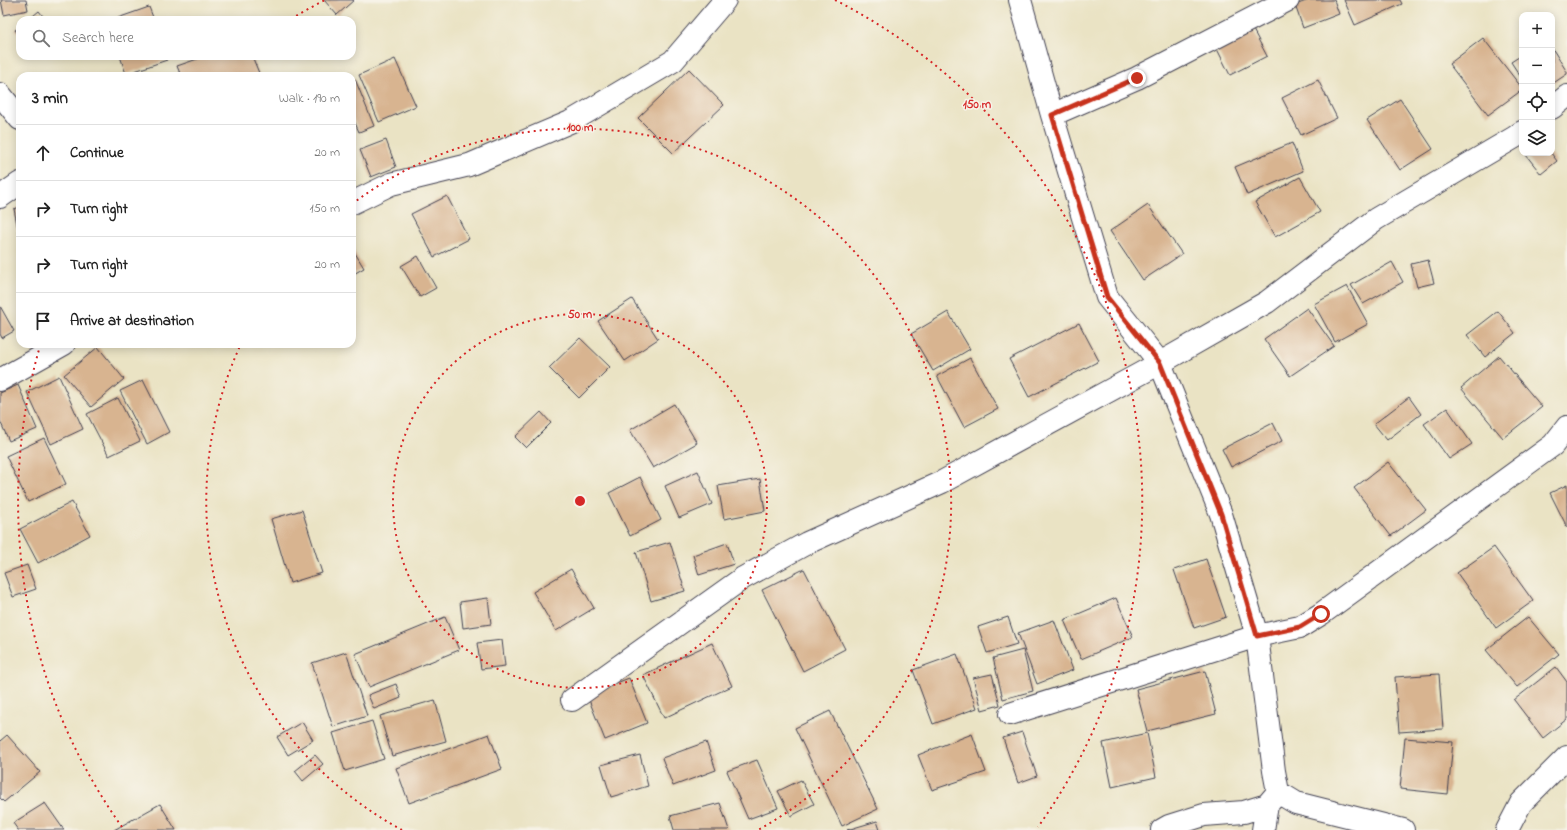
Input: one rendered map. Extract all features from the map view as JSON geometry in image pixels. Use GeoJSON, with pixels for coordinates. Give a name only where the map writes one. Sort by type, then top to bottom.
{"type":"FeatureCollection","features":[{"type":"Feature","properties":{"kind":"street"},"geometry":{"type":"LineString","coordinates":[[356,201],[391,184],[469,165],[570,122],[672,61],[725,0]]}},
{"type":"Feature","properties":{"kind":"street"},"geometry":{"type":"LineString","coordinates":[[1020,0],[1052,115],[1107,297],[1160,363],[1221,514],[1257,636],[1274,771],[1273,798],[1263,830]]}},
{"type":"Feature","properties":{"kind":"street"},"geometry":{"type":"LineString","coordinates":[[1052,115],[1137,78],[1288,0]]}},
{"type":"Feature","properties":{"kind":"street"},"geometry":{"type":"LineString","coordinates":[[0,94],[16,114]]}},
{"type":"Feature","properties":{"kind":"street"},"geometry":{"type":"LineString","coordinates":[[1555,106],[1567,96]]}},
{"type":"Feature","properties":{"kind":"street"},"geometry":{"type":"LineString","coordinates":[[572,700],[743,578],[807,543],[942,482],[1160,363],[1267,302],[1376,219],[1519,134]]}},
{"type":"Feature","properties":{"kind":"street"},"geometry":{"type":"LineString","coordinates":[[0,197],[16,186]]}},
{"type":"Feature","properties":{"kind":"street"},"geometry":{"type":"LineString","coordinates":[[0,380],[57,348]]}},
{"type":"Feature","properties":{"kind":"street"},"geometry":{"type":"LineString","coordinates":[[1010,714],[1257,636],[1300,627],[1321,614],[1553,445],[1567,427]]}},
{"type":"Feature","properties":{"kind":"street"},"geometry":{"type":"LineString","coordinates":[[1507,830],[1521,803],[1567,757]]}},
{"type":"Feature","properties":{"kind":"street"},"geometry":{"type":"LineString","coordinates":[[1162,830],[1169,826],[1204,815],[1244,812],[1273,798],[1403,830]]}},
{"type":"Feature","properties":{"kind":"building"},"geometry":{"type":"Polygon","coordinates":[[[1,0],[26,0],[28,10],[4,15],[1,0]]]}},
{"type":"Feature","properties":{"kind":"building"},"geometry":{"type":"Polygon","coordinates":[[[324,0],[354,0],[337,15],[324,0]]]}},
{"type":"Feature","properties":{"kind":"building"},"geometry":{"type":"Polygon","coordinates":[[[1309,0],[1334,0],[1339,14],[1303,28],[1295,5],[1309,0]]]}},
{"type":"Feature","properties":{"kind":"building"},"geometry":{"type":"Polygon","coordinates":[[[1344,0],[1400,0],[1402,4],[1355,25],[1344,0]]]}},
{"type":"Feature","properties":{"kind":"building"},"geometry":{"type":"Polygon","coordinates":[[[149,7],[152,16],[123,16],[149,7]]]}},
{"type":"Feature","properties":{"kind":"building"},"geometry":{"type":"Polygon","coordinates":[[[39,11],[43,16],[33,16],[39,11]]]}},
{"type":"Feature","properties":{"kind":"building"},"geometry":{"type":"Polygon","coordinates":[[[1251,26],[1267,56],[1230,75],[1215,45],[1251,26]]]}},
{"type":"Feature","properties":{"kind":"building"},"geometry":{"type":"Polygon","coordinates":[[[1483,38],[1519,84],[1519,92],[1488,115],[1449,64],[1483,38]]]}},
{"type":"Feature","properties":{"kind":"building"},"geometry":{"type":"Polygon","coordinates":[[[1555,53],[1567,72],[1567,74],[1555,82],[1555,53]]]}},
{"type":"Feature","properties":{"kind":"building"},"geometry":{"type":"Polygon","coordinates":[[[1519,57],[1519,74],[1511,62],[1519,57]]]}},
{"type":"Feature","properties":{"kind":"building"},"geometry":{"type":"Polygon","coordinates":[[[395,59],[416,106],[379,122],[359,75],[395,59]]]}},
{"type":"Feature","properties":{"kind":"building"},"geometry":{"type":"Polygon","coordinates":[[[121,60],[167,60],[132,72],[125,72],[121,60]]]}},
{"type":"Feature","properties":{"kind":"building"},"geometry":{"type":"Polygon","coordinates":[[[194,60],[254,60],[259,72],[179,72],[177,66],[194,60]]]}},
{"type":"Feature","properties":{"kind":"building"},"geometry":{"type":"Polygon","coordinates":[[[689,69],[724,105],[673,153],[638,118],[689,69]]]}},
{"type":"Feature","properties":{"kind":"building"},"geometry":{"type":"Polygon","coordinates":[[[1318,80],[1337,118],[1301,135],[1282,98],[1318,80]]]}},
{"type":"Feature","properties":{"kind":"building"},"geometry":{"type":"Polygon","coordinates":[[[356,81],[374,126],[359,132],[356,125],[356,81]]]}},
{"type":"Feature","properties":{"kind":"building"},"geometry":{"type":"Polygon","coordinates":[[[1400,99],[1433,149],[1400,170],[1367,120],[1400,99]]]}},
{"type":"Feature","properties":{"kind":"building"},"geometry":{"type":"Polygon","coordinates":[[[386,140],[396,167],[371,177],[360,150],[386,140]]]}},
{"type":"Feature","properties":{"kind":"building"},"geometry":{"type":"Polygon","coordinates":[[[1292,143],[1303,171],[1247,195],[1235,167],[1292,143]]]}},
{"type":"Feature","properties":{"kind":"building"},"geometry":{"type":"Polygon","coordinates":[[[1527,156],[1553,156],[1557,161],[1541,174],[1527,156]]]}},
{"type":"Feature","properties":{"kind":"building"},"geometry":{"type":"Polygon","coordinates":[[[1300,177],[1320,212],[1275,237],[1255,202],[1300,177]]]}},
{"type":"Feature","properties":{"kind":"building"},"geometry":{"type":"Polygon","coordinates":[[[447,196],[469,239],[434,257],[411,214],[447,196]]]}},
{"type":"Feature","properties":{"kind":"building"},"geometry":{"type":"Polygon","coordinates":[[[1148,205],[1182,254],[1143,280],[1110,231],[1148,205]]]}},
{"type":"Feature","properties":{"kind":"building"},"geometry":{"type":"Polygon","coordinates":[[[16,208],[16,219],[14,209],[16,208]]]}},
{"type":"Feature","properties":{"kind":"building"},"geometry":{"type":"Polygon","coordinates":[[[356,255],[364,268],[356,273],[356,255]]]}},
{"type":"Feature","properties":{"kind":"building"},"geometry":{"type":"Polygon","coordinates":[[[418,256],[436,288],[420,297],[401,266],[418,256]]]}},
{"type":"Feature","properties":{"kind":"building"},"geometry":{"type":"Polygon","coordinates":[[[1428,260],[1434,283],[1417,287],[1411,264],[1428,260]]]}},
{"type":"Feature","properties":{"kind":"building"},"geometry":{"type":"Polygon","coordinates":[[[1392,262],[1403,282],[1363,304],[1351,285],[1392,262]]]}},
{"type":"Feature","properties":{"kind":"building"},"geometry":{"type":"Polygon","coordinates":[[[1347,286],[1368,324],[1335,342],[1314,304],[1347,286]]]}},
{"type":"Feature","properties":{"kind":"building"},"geometry":{"type":"Polygon","coordinates":[[[632,299],[658,339],[625,361],[598,321],[632,299]]]}},
{"type":"Feature","properties":{"kind":"building"},"geometry":{"type":"Polygon","coordinates":[[[0,306],[14,331],[2,338],[0,334],[0,306]]]}},
{"type":"Feature","properties":{"kind":"building"},"geometry":{"type":"Polygon","coordinates":[[[1307,308],[1334,346],[1290,376],[1264,339],[1307,308]]]}},
{"type":"Feature","properties":{"kind":"building"},"geometry":{"type":"Polygon","coordinates":[[[1498,311],[1515,333],[1485,357],[1467,335],[1498,311]]]}},
{"type":"Feature","properties":{"kind":"building"},"geometry":{"type":"Polygon","coordinates":[[[948,312],[970,349],[933,371],[911,334],[948,312]]]}},
{"type":"Feature","properties":{"kind":"building"},"geometry":{"type":"Polygon","coordinates":[[[1079,323],[1099,361],[1029,397],[1009,359],[1079,323]]]}},
{"type":"Feature","properties":{"kind":"building"},"geometry":{"type":"Polygon","coordinates":[[[580,338],[610,367],[579,398],[549,368],[580,338]]]}},
{"type":"Feature","properties":{"kind":"building"},"geometry":{"type":"Polygon","coordinates":[[[97,348],[99,348],[124,379],[91,407],[64,375],[97,348]]]}},
{"type":"Feature","properties":{"kind":"building"},"geometry":{"type":"Polygon","coordinates":[[[1499,356],[1542,407],[1503,438],[1461,388],[1499,356]]]}},
{"type":"Feature","properties":{"kind":"building"},"geometry":{"type":"Polygon","coordinates":[[[970,358],[998,409],[964,427],[937,376],[970,358]]]}},
{"type":"Feature","properties":{"kind":"building"},"geometry":{"type":"Polygon","coordinates":[[[59,376],[83,429],[51,444],[27,392],[59,376]]]}},
{"type":"Feature","properties":{"kind":"building"},"geometry":{"type":"Polygon","coordinates":[[[143,380],[169,432],[147,444],[120,391],[143,380]]]}},
{"type":"Feature","properties":{"kind":"building"},"geometry":{"type":"Polygon","coordinates":[[[18,385],[37,429],[9,441],[0,421],[0,393],[18,385]]]}},
{"type":"Feature","properties":{"kind":"building"},"geometry":{"type":"Polygon","coordinates":[[[1409,397],[1421,414],[1387,440],[1374,424],[1409,397]]]}},
{"type":"Feature","properties":{"kind":"building"},"geometry":{"type":"Polygon","coordinates":[[[118,398],[140,441],[109,456],[87,414],[118,398]]]}},
{"type":"Feature","properties":{"kind":"building"},"geometry":{"type":"Polygon","coordinates":[[[674,404],[697,443],[653,468],[630,430],[674,404]]]}},
{"type":"Feature","properties":{"kind":"building"},"geometry":{"type":"Polygon","coordinates":[[[1447,408],[1472,444],[1449,459],[1424,424],[1447,408]]]}},
{"type":"Feature","properties":{"kind":"building"},"geometry":{"type":"Polygon","coordinates":[[[541,412],[551,423],[526,448],[515,437],[541,412]]]}},
{"type":"Feature","properties":{"kind":"building"},"geometry":{"type":"Polygon","coordinates":[[[1273,423],[1282,441],[1231,467],[1222,449],[1273,423]]]}},
{"type":"Feature","properties":{"kind":"building"},"geometry":{"type":"Polygon","coordinates":[[[44,438],[66,484],[28,502],[6,456],[44,438]]]}},
{"type":"Feature","properties":{"kind":"building"},"geometry":{"type":"Polygon","coordinates":[[[1388,462],[1426,510],[1391,536],[1354,488],[1388,462]]]}},
{"type":"Feature","properties":{"kind":"building"},"geometry":{"type":"Polygon","coordinates":[[[698,471],[712,504],[679,518],[665,486],[698,471]]]}},
{"type":"Feature","properties":{"kind":"building"},"geometry":{"type":"Polygon","coordinates":[[[640,477],[661,520],[630,536],[609,493],[640,477]]]}},
{"type":"Feature","properties":{"kind":"building"},"geometry":{"type":"Polygon","coordinates":[[[760,479],[765,511],[724,519],[718,486],[760,479]]]}},
{"type":"Feature","properties":{"kind":"building"},"geometry":{"type":"Polygon","coordinates":[[[1567,485],[1567,527],[1550,493],[1567,485]]]}},
{"type":"Feature","properties":{"kind":"building"},"geometry":{"type":"Polygon","coordinates":[[[72,502],[90,535],[38,563],[20,529],[72,502]]]}},
{"type":"Feature","properties":{"kind":"building"},"geometry":{"type":"Polygon","coordinates":[[[302,510],[322,573],[290,583],[271,519],[302,510]]]}},
{"type":"Feature","properties":{"kind":"building"},"geometry":{"type":"Polygon","coordinates":[[[670,542],[685,591],[651,601],[636,552],[670,542]]]}},
{"type":"Feature","properties":{"kind":"building"},"geometry":{"type":"Polygon","coordinates":[[[727,543],[734,564],[699,575],[693,555],[727,543]]]}},
{"type":"Feature","properties":{"kind":"building"},"geometry":{"type":"Polygon","coordinates":[[[1494,547],[1533,601],[1496,628],[1457,573],[1494,547]]]}},
{"type":"Feature","properties":{"kind":"building"},"geometry":{"type":"Polygon","coordinates":[[[1206,559],[1226,617],[1194,628],[1174,570],[1206,559]]]}},
{"type":"Feature","properties":{"kind":"building"},"geometry":{"type":"Polygon","coordinates":[[[27,565],[36,589],[13,597],[4,573],[27,565]]]}},
{"type":"Feature","properties":{"kind":"building"},"geometry":{"type":"Polygon","coordinates":[[[571,569],[594,608],[556,631],[533,592],[571,569]]]}},
{"type":"Feature","properties":{"kind":"building"},"geometry":{"type":"Polygon","coordinates":[[[804,569],[845,649],[803,671],[762,590],[804,569]]]}},
{"type":"Feature","properties":{"kind":"building"},"geometry":{"type":"Polygon","coordinates":[[[488,598],[491,624],[463,628],[460,602],[488,598]]]}},
{"type":"Feature","properties":{"kind":"building"},"geometry":{"type":"Polygon","coordinates":[[[1116,598],[1133,637],[1081,659],[1064,620],[1116,598]]]}},
{"type":"Feature","properties":{"kind":"building"},"geometry":{"type":"Polygon","coordinates":[[[445,617],[459,650],[369,687],[355,654],[445,617]]]}},
{"type":"Feature","properties":{"kind":"building"},"geometry":{"type":"Polygon","coordinates":[[[1008,617],[1017,644],[987,653],[978,627],[1008,617]]]}},
{"type":"Feature","properties":{"kind":"building"},"geometry":{"type":"Polygon","coordinates":[[[1528,617],[1559,654],[1517,687],[1486,650],[1528,617]]]}},
{"type":"Feature","properties":{"kind":"building"},"geometry":{"type":"Polygon","coordinates":[[[1054,620],[1073,670],[1037,684],[1018,633],[1054,620]]]}},
{"type":"Feature","properties":{"kind":"building"},"geometry":{"type":"Polygon","coordinates":[[[502,640],[505,666],[481,669],[477,643],[502,640]]]}},
{"type":"Feature","properties":{"kind":"building"},"geometry":{"type":"Polygon","coordinates":[[[712,643],[732,686],[664,718],[643,675],[712,643]]]}},
{"type":"Feature","properties":{"kind":"building"},"geometry":{"type":"Polygon","coordinates":[[[1023,650],[1033,691],[1003,699],[993,658],[1023,650]]]}},
{"type":"Feature","properties":{"kind":"building"},"geometry":{"type":"Polygon","coordinates":[[[346,652],[367,716],[333,727],[312,663],[346,652]]]}},
{"type":"Feature","properties":{"kind":"building"},"geometry":{"type":"Polygon","coordinates":[[[957,654],[977,708],[933,724],[913,670],[957,654]]]}},
{"type":"Feature","properties":{"kind":"building"},"geometry":{"type":"Polygon","coordinates":[[[1556,667],[1567,682],[1567,719],[1543,738],[1514,700],[1556,667]]]}},
{"type":"Feature","properties":{"kind":"building"},"geometry":{"type":"Polygon","coordinates":[[[1205,671],[1216,714],[1147,731],[1136,689],[1205,671]]]}},
{"type":"Feature","properties":{"kind":"building"},"geometry":{"type":"Polygon","coordinates":[[[992,674],[1000,705],[982,710],[973,678],[992,674]]]}},
{"type":"Feature","properties":{"kind":"building"},"geometry":{"type":"Polygon","coordinates":[[[1439,674],[1443,729],[1399,732],[1395,677],[1439,674]]]}},
{"type":"Feature","properties":{"kind":"building"},"geometry":{"type":"Polygon","coordinates":[[[629,678],[647,723],[605,740],[587,695],[629,678]]]}},
{"type":"Feature","properties":{"kind":"building"},"geometry":{"type":"Polygon","coordinates":[[[396,684],[401,698],[374,709],[368,695],[396,684]]]}},
{"type":"Feature","properties":{"kind":"building"},"geometry":{"type":"Polygon","coordinates":[[[435,700],[446,741],[392,756],[380,716],[435,700]]]}},
{"type":"Feature","properties":{"kind":"building"},"geometry":{"type":"Polygon","coordinates":[[[830,711],[878,809],[842,826],[795,728],[830,711]]]}},
{"type":"Feature","properties":{"kind":"building"},"geometry":{"type":"Polygon","coordinates":[[[372,721],[384,759],[345,771],[333,733],[372,721]]]}},
{"type":"Feature","properties":{"kind":"building"},"geometry":{"type":"Polygon","coordinates":[[[302,722],[313,740],[288,755],[277,737],[302,722]]]}},
{"type":"Feature","properties":{"kind":"building"},"geometry":{"type":"Polygon","coordinates":[[[1022,732],[1037,776],[1018,783],[1003,738],[1022,732]]]}},
{"type":"Feature","properties":{"kind":"building"},"geometry":{"type":"Polygon","coordinates":[[[1147,733],[1156,777],[1112,787],[1103,743],[1147,733]]]}},
{"type":"Feature","properties":{"kind":"building"},"geometry":{"type":"Polygon","coordinates":[[[489,734],[502,769],[409,803],[396,768],[489,734]]]}},
{"type":"Feature","properties":{"kind":"building"},"geometry":{"type":"Polygon","coordinates":[[[972,734],[986,772],[932,790],[918,755],[972,734]]]}},
{"type":"Feature","properties":{"kind":"building"},"geometry":{"type":"Polygon","coordinates":[[[7,735],[40,772],[4,802],[0,798],[0,741],[7,735]]]}},
{"type":"Feature","properties":{"kind":"building"},"geometry":{"type":"Polygon","coordinates":[[[1405,738],[1453,742],[1448,794],[1400,789],[1405,738]]]}},
{"type":"Feature","properties":{"kind":"building"},"geometry":{"type":"Polygon","coordinates":[[[706,742],[716,770],[673,786],[662,758],[706,742]]]}},
{"type":"Feature","properties":{"kind":"building"},"geometry":{"type":"Polygon","coordinates":[[[315,755],[323,764],[303,781],[295,771],[315,755]]]}},
{"type":"Feature","properties":{"kind":"building"},"geometry":{"type":"Polygon","coordinates":[[[640,755],[648,786],[611,797],[601,765],[640,755]]]}},
{"type":"Feature","properties":{"kind":"building"},"geometry":{"type":"Polygon","coordinates":[[[757,760],[778,808],[748,819],[727,771],[757,760]]]}},
{"type":"Feature","properties":{"kind":"building"},"geometry":{"type":"Polygon","coordinates":[[[801,780],[814,804],[791,816],[778,791],[801,780]]]}},
{"type":"Feature","properties":{"kind":"building"},"geometry":{"type":"Polygon","coordinates":[[[45,803],[64,830],[18,830],[13,823],[45,803]]]}},
{"type":"Feature","properties":{"kind":"building"},"geometry":{"type":"Polygon","coordinates":[[[720,803],[729,830],[674,830],[670,816],[720,803]]]}},
{"type":"Feature","properties":{"kind":"building"},"geometry":{"type":"Polygon","coordinates":[[[160,804],[176,830],[114,830],[160,804]]]}},
{"type":"Feature","properties":{"kind":"building"},"geometry":{"type":"Polygon","coordinates":[[[877,821],[880,830],[847,830],[877,821]]]}},
{"type":"Feature","properties":{"kind":"route"},"geometry":{"type":"LineString","coordinates":[[1137,78],[1052,115],[1107,297],[1160,363],[1221,514],[1257,636],[1300,627],[1321,614]]}}]}
